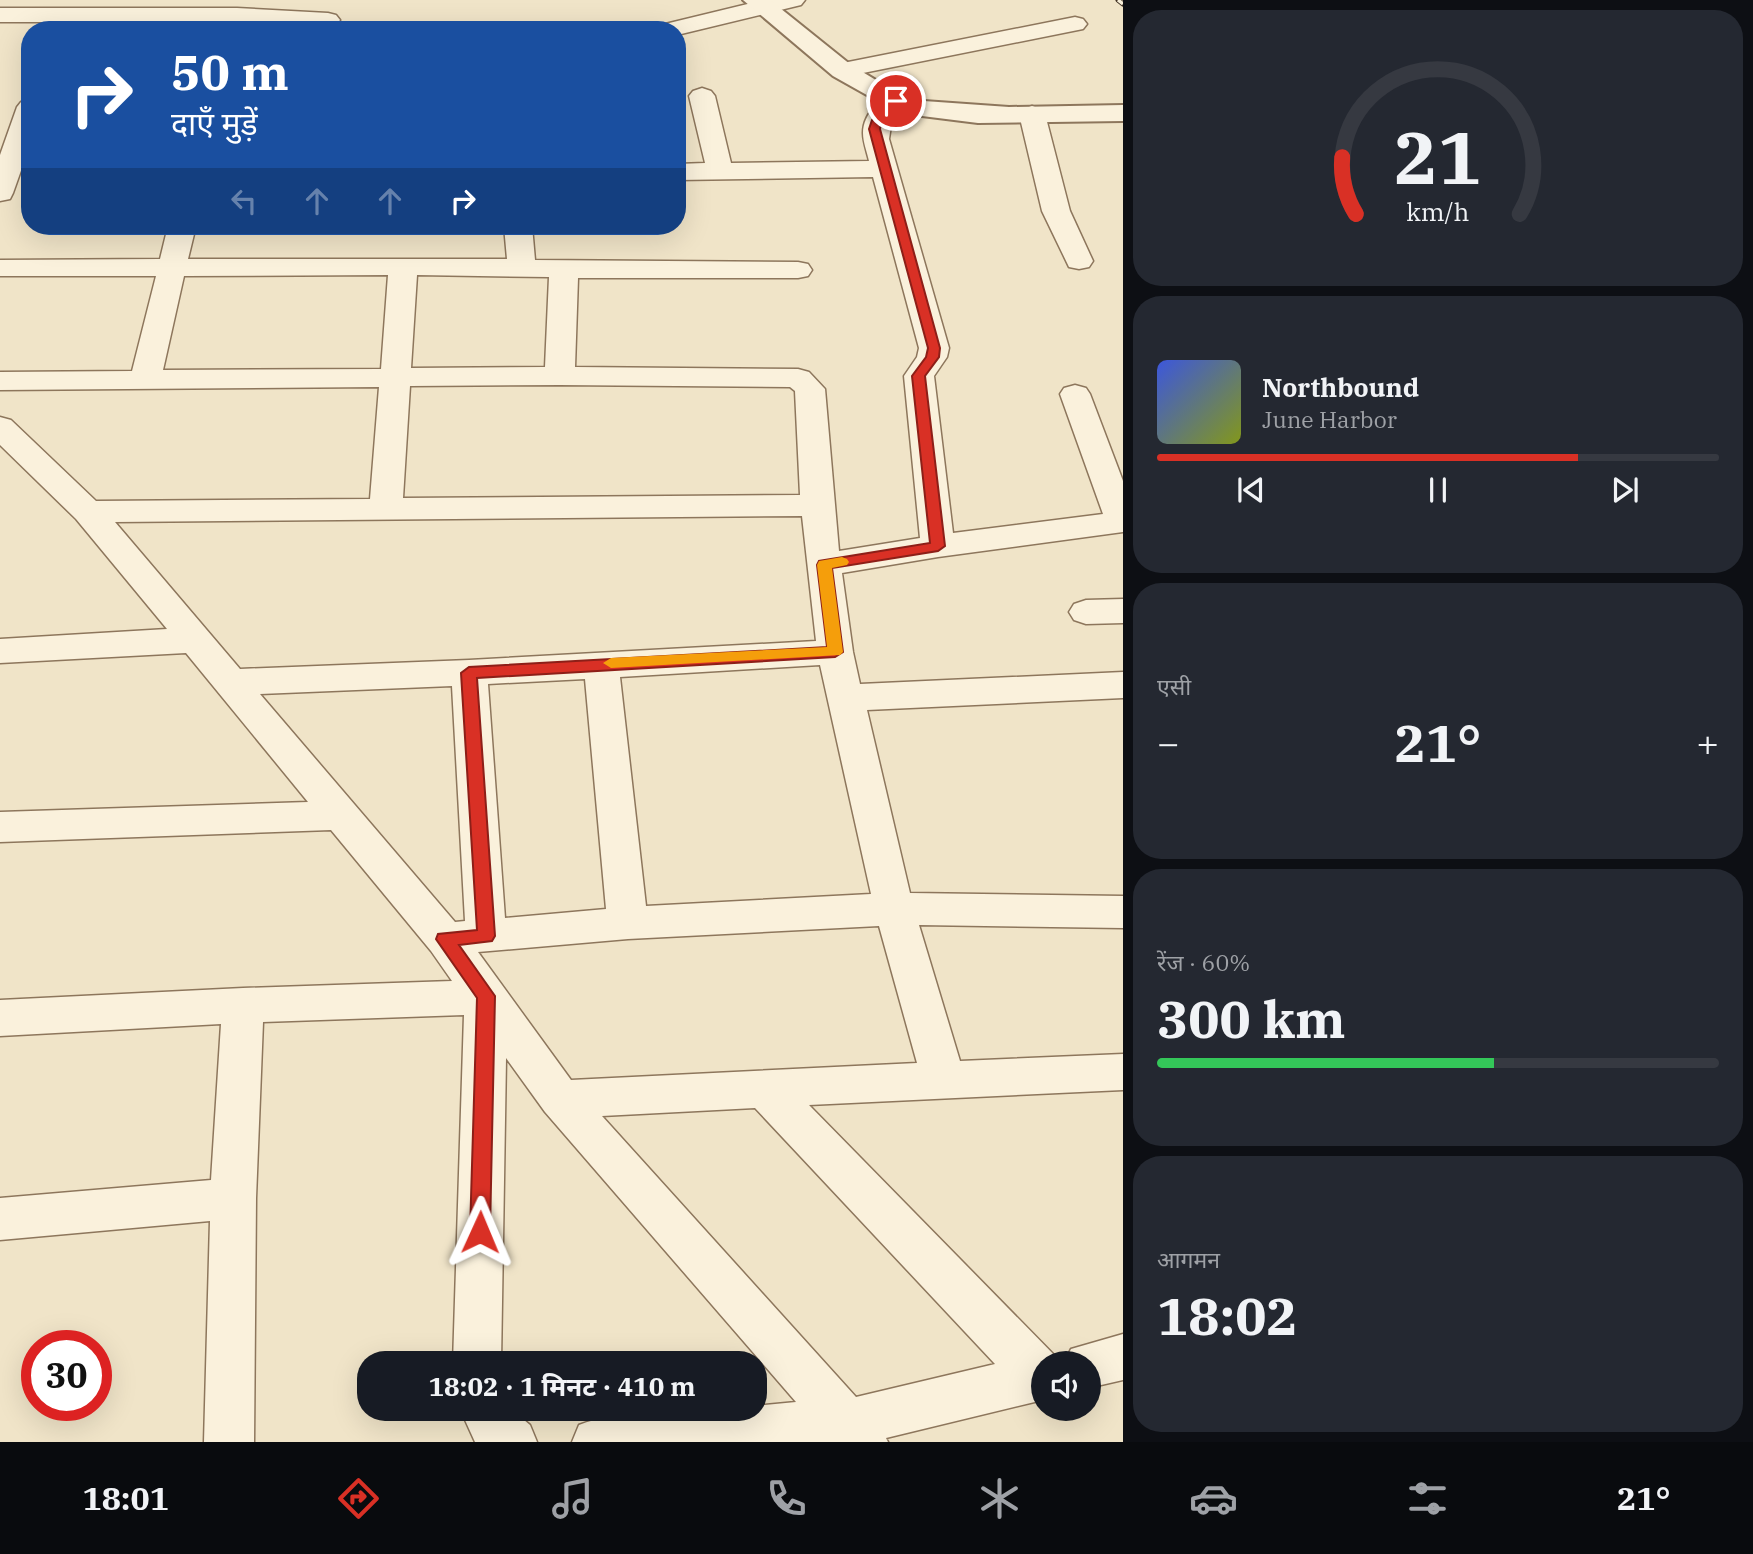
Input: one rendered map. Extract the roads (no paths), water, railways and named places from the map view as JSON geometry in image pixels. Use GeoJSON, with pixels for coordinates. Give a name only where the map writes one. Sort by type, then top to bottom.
{"type":"FeatureCollection","features":[{"type":"Feature","properties":{"kind":"street"},"geometry":{"type":"LineString","coordinates":[[686,25],[759,3],[793,0]]}},
{"type":"Feature","properties":{"kind":"street"},"geometry":{"type":"LineString","coordinates":[[759,3],[843,70],[896,101],[939,111],[1123,113]]}},
{"type":"Feature","properties":{"kind":"street"},"geometry":{"type":"LineString","coordinates":[[0,15],[44,21]]}},
{"type":"Feature","properties":{"kind":"street"},"geometry":{"type":"LineString","coordinates":[[297,21],[328,20]]}},
{"type":"Feature","properties":{"kind":"street"},"geometry":{"type":"LineString","coordinates":[[843,70],[1075,24]]}},
{"type":"Feature","properties":{"kind":"street"},"geometry":{"type":"LineString","coordinates":[[702,96],[720,171]]}},
{"type":"Feature","properties":{"kind":"street"},"geometry":{"type":"LineString","coordinates":[[896,101],[876,122],[875,129],[934,348],[932,357],[919,376],[938,546]]}},
{"type":"Feature","properties":{"kind":"street"},"geometry":{"type":"LineString","coordinates":[[1032,114],[1056,211],[1079,261]]}},
{"type":"Feature","properties":{"kind":"street"},"geometry":{"type":"LineString","coordinates":[[0,193],[21,133]]}},
{"type":"Feature","properties":{"kind":"street"},"geometry":{"type":"LineString","coordinates":[[686,172],[884,169]]}},
{"type":"Feature","properties":{"kind":"street"},"geometry":{"type":"LineString","coordinates":[[145,381],[181,235]]}},
{"type":"Feature","properties":{"kind":"street"},"geometry":{"type":"LineString","coordinates":[[519,235],[522,268]]}},
{"type":"Feature","properties":{"kind":"street"},"geometry":{"type":"LineString","coordinates":[[386,509],[403,266]]}},
{"type":"Feature","properties":{"kind":"street"},"geometry":{"type":"LineString","coordinates":[[0,268],[403,266],[798,270]]}},
{"type":"Feature","properties":{"kind":"street"},"geometry":{"type":"LineString","coordinates":[[560,376],[564,269]]}},
{"type":"Feature","properties":{"kind":"street"},"geometry":{"type":"LineString","coordinates":[[0,381],[560,376],[798,378],[810,389],[817,505],[835,652],[894,909],[944,1080]]}},
{"type":"Feature","properties":{"kind":"street"},"geometry":{"type":"LineString","coordinates":[[824,565],[938,546],[1123,522],[1074,394]]}},
{"type":"Feature","properties":{"kind":"street"},"geometry":{"type":"LineString","coordinates":[[4,435],[88,512],[445,939],[560,1099],[855,1432]]}},
{"type":"Feature","properties":{"kind":"street"},"geometry":{"type":"LineString","coordinates":[[88,512],[817,505]]}},
{"type":"Feature","properties":{"kind":"street"},"geometry":{"type":"LineString","coordinates":[[1086,612],[1123,611]]}},
{"type":"Feature","properties":{"kind":"street"},"geometry":{"type":"LineString","coordinates":[[0,651],[196,640]]}},
{"type":"Feature","properties":{"kind":"street"},"geometry":{"type":"LineString","coordinates":[[232,682],[469,673],[601,663],[835,652]]}},
{"type":"Feature","properties":{"kind":"street"},"geometry":{"type":"LineString","coordinates":[[601,663],[628,923]]}},
{"type":"Feature","properties":{"kind":"street"},"geometry":{"type":"LineString","coordinates":[[469,673],[486,936]]}},
{"type":"Feature","properties":{"kind":"street"},"geometry":{"type":"LineString","coordinates":[[845,698],[1123,685]]}},
{"type":"Feature","properties":{"kind":"street"},"geometry":{"type":"LineString","coordinates":[[0,827],[342,815]]}},
{"type":"Feature","properties":{"kind":"street"},"geometry":{"type":"LineString","coordinates":[[445,939],[628,923],[894,909],[1123,912]]}},
{"type":"Feature","properties":{"kind":"street"},"geometry":{"type":"LineString","coordinates":[[0,1018],[486,996]]}},
{"type":"Feature","properties":{"kind":"street"},"geometry":{"type":"LineString","coordinates":[[477,1351],[486,996]]}},
{"type":"Feature","properties":{"kind":"street"},"geometry":{"type":"LineString","coordinates":[[229,1442],[233,1198],[243,1005]]}},
{"type":"Feature","properties":{"kind":"street"},"geometry":{"type":"LineString","coordinates":[[560,1099],[1123,1072]]}},
{"type":"Feature","properties":{"kind":"street"},"geometry":{"type":"LineString","coordinates":[[765,1089],[1031,1367]]}},
{"type":"Feature","properties":{"kind":"street"},"geometry":{"type":"LineString","coordinates":[[0,1219],[233,1198]]}},
{"type":"Feature","properties":{"kind":"street"},"geometry":{"type":"LineString","coordinates":[[1101,1362],[1123,1357]]}},
{"type":"Feature","properties":{"kind":"street"},"geometry":{"type":"LineString","coordinates":[[597,1442],[855,1432],[1031,1380]]}},
{"type":"Feature","properties":{"kind":"street"},"geometry":{"type":"LineString","coordinates":[[491,1421],[495,1430],[512,1442]]}},
{"type":"Feature","properties":{"kind":"railway"},"geometry":{"type":"LineString","coordinates":[[1118,0],[1123,4]]}}]}
